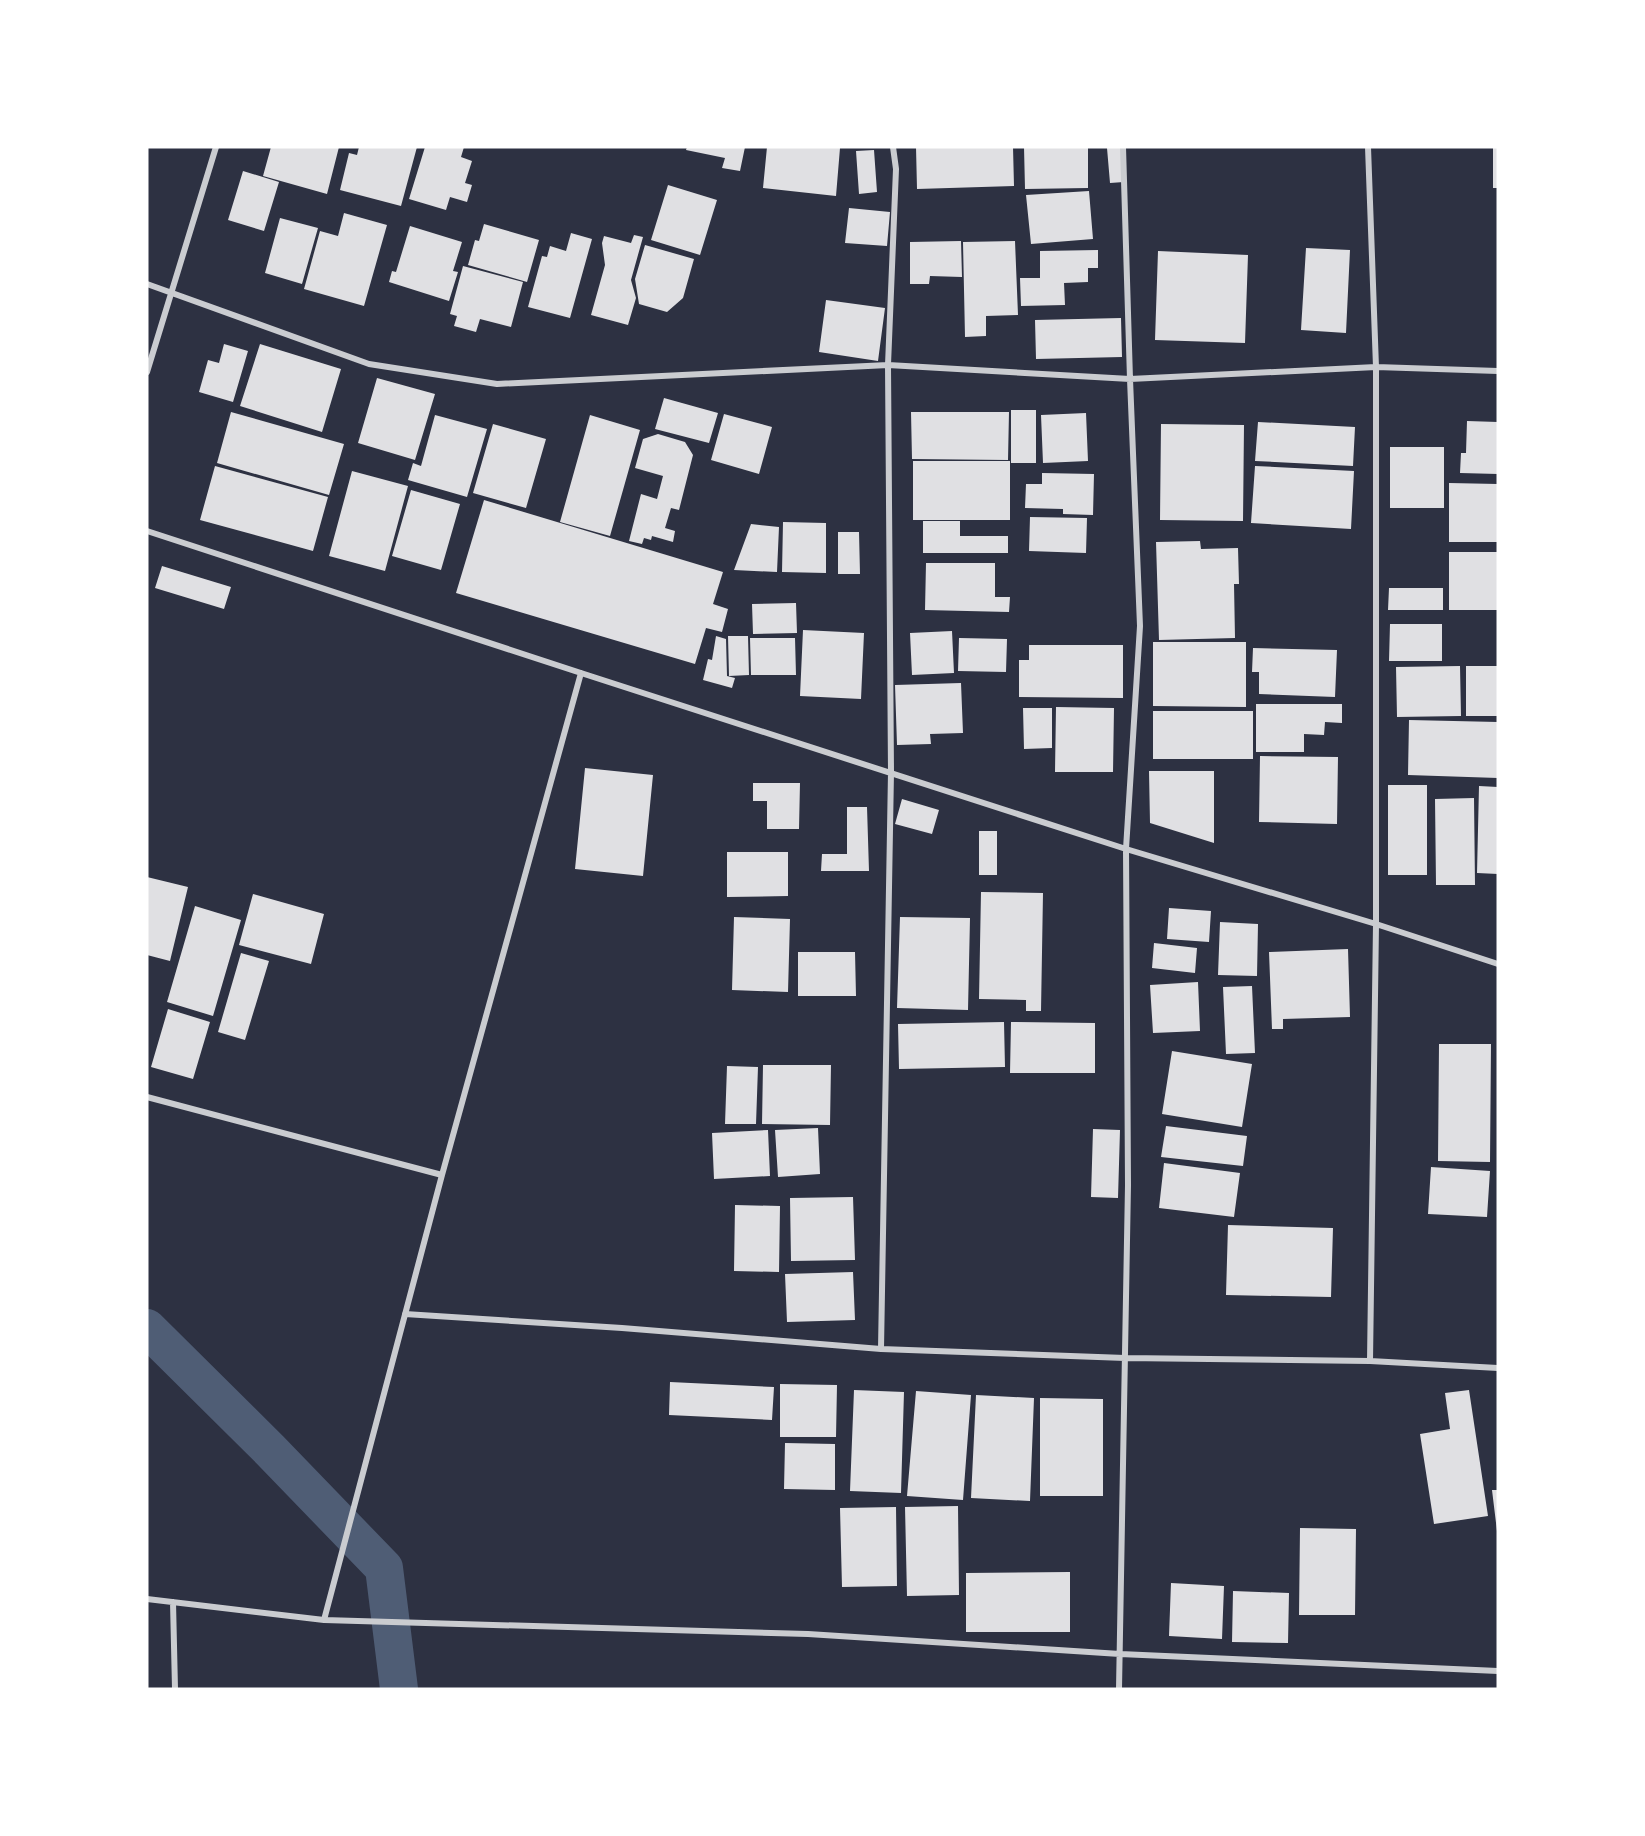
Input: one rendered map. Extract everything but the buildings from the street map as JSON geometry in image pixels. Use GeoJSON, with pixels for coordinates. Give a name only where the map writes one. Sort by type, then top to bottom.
{"type":"FeatureCollection","features":[{"type":"Feature","properties":{"kind":"street"},"geometry":{"type":"LineString","coordinates":[[147,372],[216,147]]}},
{"type":"Feature","properties":{"kind":"street"},"geometry":{"type":"LineString","coordinates":[[881,1348],[891,772],[888,365],[896,169],[893,147]]}},
{"type":"Feature","properties":{"kind":"street"},"geometry":{"type":"LineString","coordinates":[[1119,1689],[1128,1185],[1126,849],[1140,627],[1123,147]]}},
{"type":"Feature","properties":{"kind":"street"},"geometry":{"type":"LineString","coordinates":[[1368,147],[1376,367],[1376,924],[1370,1361]]}},
{"type":"Feature","properties":{"kind":"street"},"geometry":{"type":"LineString","coordinates":[[147,284],[369,363],[497,384],[888,365],[1130,379],[1376,367],[1498,371]]}},
{"type":"Feature","properties":{"kind":"street"},"geometry":{"type":"LineString","coordinates":[[147,531],[1126,849],[1376,924],[1498,964]]}},
{"type":"Feature","properties":{"kind":"street"},"geometry":{"type":"LineString","coordinates":[[324,1620],[442,1175],[581,673]]}},
{"type":"Feature","properties":{"kind":"street"},"geometry":{"type":"LineString","coordinates":[[147,1097],[442,1175]]}},
{"type":"Feature","properties":{"kind":"street"},"geometry":{"type":"LineString","coordinates":[[405,1314],[881,1348],[1125,1358],[1370,1361],[1498,1368]]}},
{"type":"Feature","properties":{"kind":"street"},"geometry":{"type":"LineString","coordinates":[[147,1599],[324,1620],[808,1634],[1120,1654],[1498,1671]]}},
{"type":"Feature","properties":{"kind":"street"},"geometry":{"type":"LineString","coordinates":[[173,1602],[175,1689]]}},
{"type":"Feature","properties":{"kind":"waterway"},"geometry":{"type":"LineString","coordinates":[[147,1328],[384,1568],[399,1689]]}}]}
